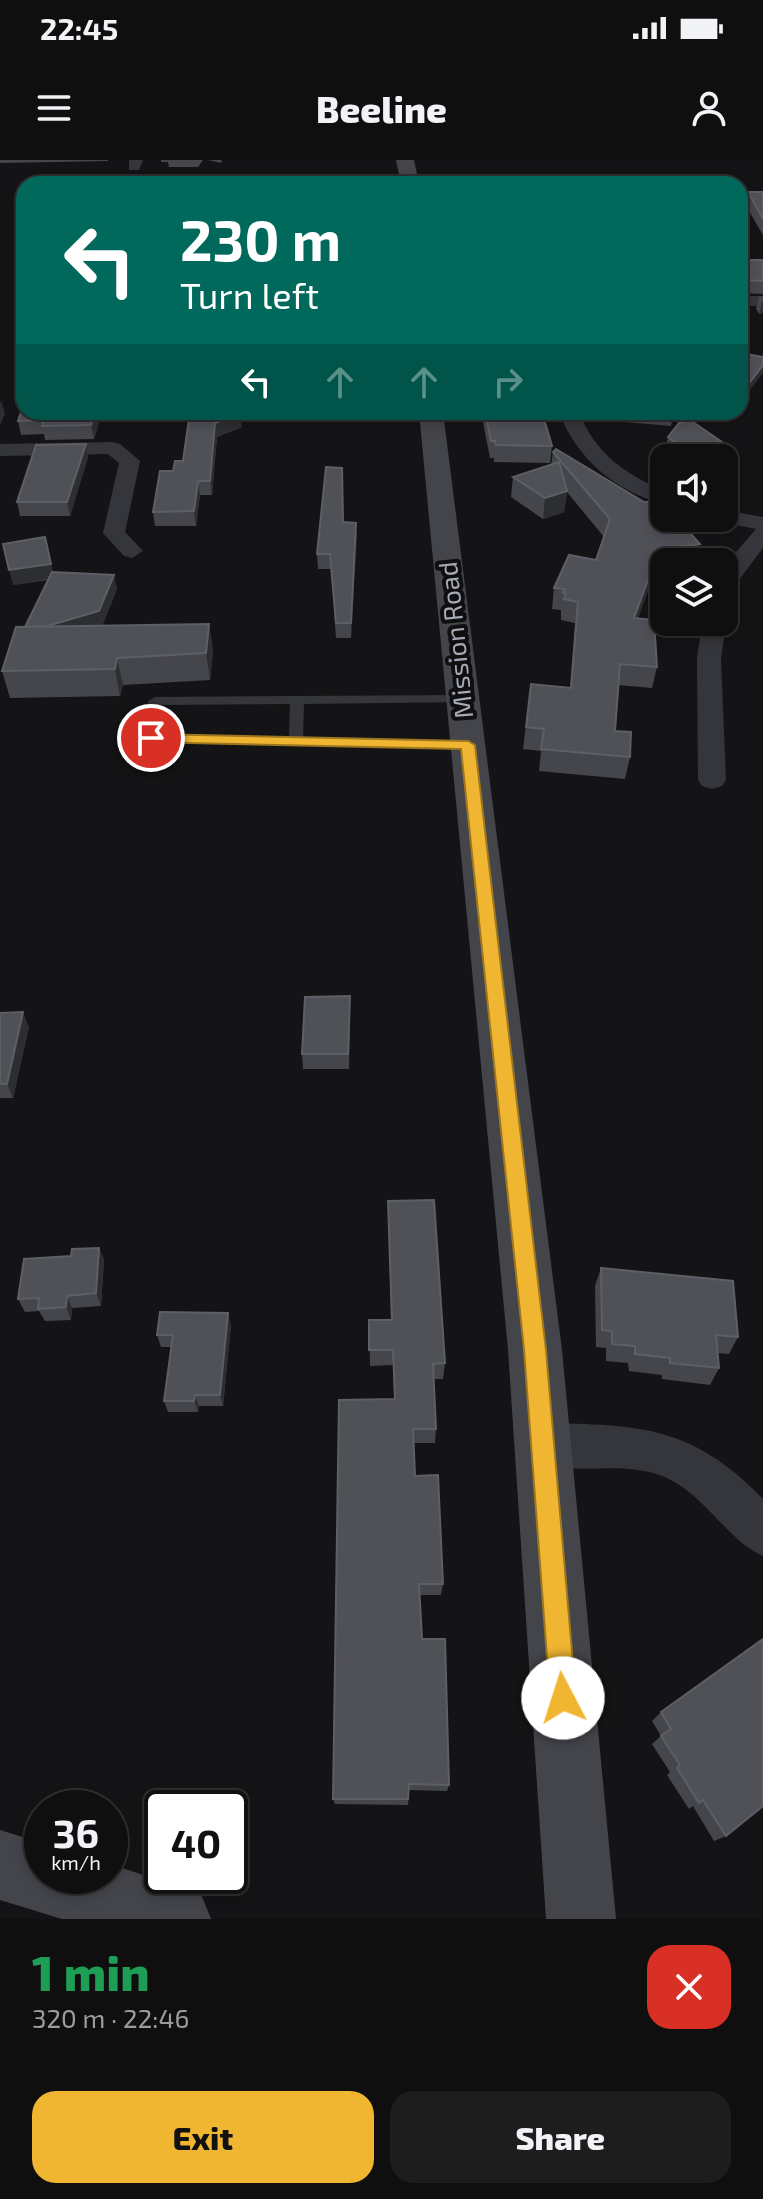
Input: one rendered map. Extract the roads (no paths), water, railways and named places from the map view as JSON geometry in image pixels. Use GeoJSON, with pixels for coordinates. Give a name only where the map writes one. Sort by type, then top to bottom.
{"type":"FeatureCollection","features":[{"type":"Feature","properties":{"kind":"street","name":"Mission Road"},"geometry":{"type":"LineString","coordinates":[[432,420],[534,1335],[581,1919]]}},
{"type":"Feature","properties":{"kind":"street"},"geometry":{"type":"LineString","coordinates":[[572,420],[579,438],[597,460],[650,491]]}},
{"type":"Feature","properties":{"kind":"street"},"geometry":{"type":"LineString","coordinates":[[0,450],[113,448],[126,455],[130,461],[114,533],[132,551]]}},
{"type":"Feature","properties":{"kind":"street"},"geometry":{"type":"LineString","coordinates":[[738,519],[763,524]]}},
{"type":"Feature","properties":{"kind":"street"},"geometry":{"type":"LineString","coordinates":[[738,564],[763,534]]}},
{"type":"Feature","properties":{"kind":"street"},"geometry":{"type":"LineString","coordinates":[[712,636],[709,659],[712,780]]}},
{"type":"Feature","properties":{"kind":"street"},"geometry":{"type":"LineString","coordinates":[[543,1445],[643,1449],[688,1465],[737,1502],[763,1533]]}},
{"type":"Feature","properties":{"kind":"street"},"geometry":{"type":"LineString","coordinates":[[0,1865],[176,1919]]}},
{"type":"Feature","properties":{"kind":"lane"},"geometry":{"type":"LineString","coordinates":[[462,699],[155,701],[151,738],[468,745]]}},
{"type":"Feature","properties":{"kind":"lane"},"geometry":{"type":"LineString","coordinates":[[296,741],[297,700]]}}]}
